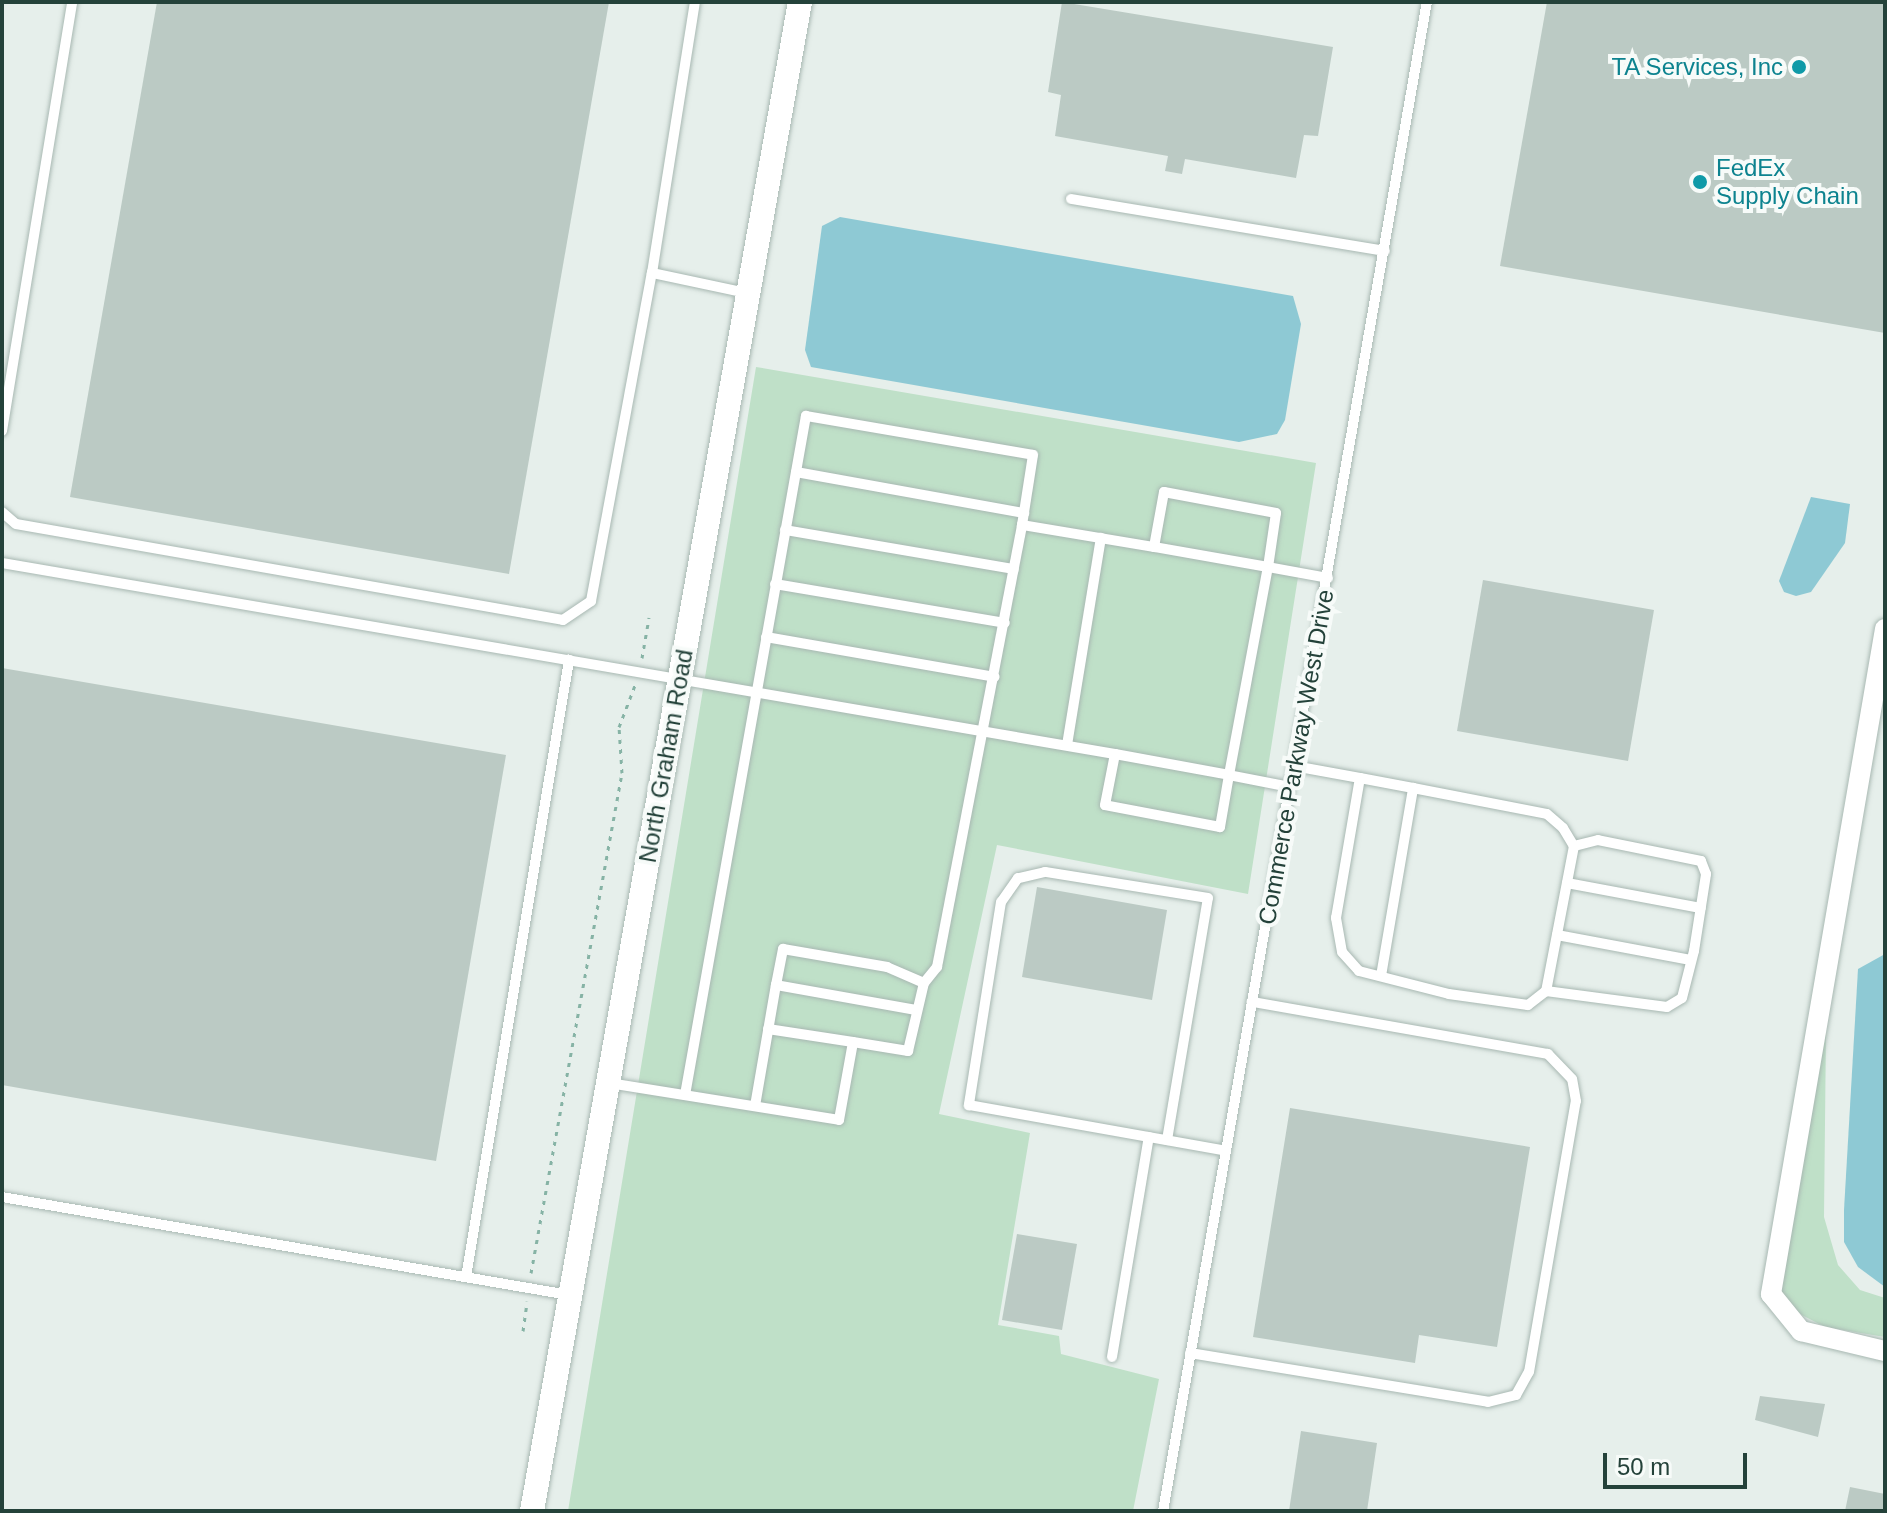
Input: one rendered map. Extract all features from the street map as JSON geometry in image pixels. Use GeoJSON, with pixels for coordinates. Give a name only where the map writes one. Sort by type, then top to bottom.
{"type":"FeatureCollection","features":[{"type":"Feature","properties":{"kind":"street","name":"North Graham Road"},"geometry":{"type":"LineString","coordinates":[[532,1511],[800,2]]}},
{"type":"Feature","properties":{"kind":"street"},"geometry":{"type":"LineString","coordinates":[[1885,629],[1771,1294],[1801,1331],[1885,1351]]}},
{"type":"Feature","properties":{"kind":"lane"},"geometry":{"type":"LineString","coordinates":[[2,431],[72,2]]}},
{"type":"Feature","properties":{"kind":"lane"},"geometry":{"type":"LineString","coordinates":[[2,512],[16,524],[563,620],[591,601],[652,273],[695,2]]}},
{"type":"Feature","properties":{"kind":"lane","name":"Commerce Parkway West Drive"},"geometry":{"type":"LineString","coordinates":[[1163,1511],[1427,2]]}},
{"type":"Feature","properties":{"kind":"lane"},"geometry":{"type":"LineString","coordinates":[[1071,199],[1385,251]]}},
{"type":"Feature","properties":{"kind":"lane"},"geometry":{"type":"LineString","coordinates":[[652,273],[749,293]]}},
{"type":"Feature","properties":{"kind":"lane"},"geometry":{"type":"LineString","coordinates":[[685,1095],[806,416],[1033,455],[986,731],[937,967],[924,983],[908,1051],[768,1029]]}},
{"type":"Feature","properties":{"kind":"lane"},"geometry":{"type":"LineString","coordinates":[[796,472],[1024,513]]}},
{"type":"Feature","properties":{"kind":"lane"},"geometry":{"type":"LineString","coordinates":[[1115,754],[1105,805],[1220,827],[1276,513],[1164,492],[1154,547]]}},
{"type":"Feature","properties":{"kind":"lane"},"geometry":{"type":"LineString","coordinates":[[1022,525],[1328,578]]}},
{"type":"Feature","properties":{"kind":"lane"},"geometry":{"type":"LineString","coordinates":[[785,530],[1014,569]]}},
{"type":"Feature","properties":{"kind":"lane"},"geometry":{"type":"LineString","coordinates":[[1067,745],[1101,538]]}},
{"type":"Feature","properties":{"kind":"lane"},"geometry":{"type":"LineString","coordinates":[[2,563],[1067,745],[1290,787]]}},
{"type":"Feature","properties":{"kind":"lane"},"geometry":{"type":"LineString","coordinates":[[775,584],[1005,623]]}},
{"type":"Feature","properties":{"kind":"lane"},"geometry":{"type":"LineString","coordinates":[[766,637],[995,677]]}},
{"type":"Feature","properties":{"kind":"lane"},"geometry":{"type":"LineString","coordinates":[[466,1277],[569,660]]}},
{"type":"Feature","properties":{"kind":"lane"},"geometry":{"type":"LineString","coordinates":[[1294,766],[1547,814],[1574,846]]}},
{"type":"Feature","properties":{"kind":"lane"},"geometry":{"type":"LineString","coordinates":[[1360,778],[1335,933],[1359,971],[1494,1002],[1528,1005],[1546,991],[1574,846]]}},
{"type":"Feature","properties":{"kind":"lane"},"geometry":{"type":"LineString","coordinates":[[1381,976],[1413,788]]}},
{"type":"Feature","properties":{"kind":"lane"},"geometry":{"type":"LineString","coordinates":[[1546,991],[1667,1007],[1682,998],[1691,960],[1701,908],[1701,861],[1598,840],[1574,846]]}},
{"type":"Feature","properties":{"kind":"lane"},"geometry":{"type":"LineString","coordinates":[[1167,1140],[1208,898],[1045,872],[1018,878],[1001,902],[969,1105],[1226,1151]]}},
{"type":"Feature","properties":{"kind":"lane"},"geometry":{"type":"LineString","coordinates":[[1567,883],[1701,908]]}},
{"type":"Feature","properties":{"kind":"lane"},"geometry":{"type":"LineString","coordinates":[[1557,935],[1691,960]]}},
{"type":"Feature","properties":{"kind":"lane"},"geometry":{"type":"LineString","coordinates":[[755,1106],[783,949],[887,967],[924,983]]}},
{"type":"Feature","properties":{"kind":"lane"},"geometry":{"type":"LineString","coordinates":[[776,985],[917,1010]]}},
{"type":"Feature","properties":{"kind":"lane"},"geometry":{"type":"LineString","coordinates":[[1190,1353],[1488,1402],[1516,1395],[1529,1372],[1576,1101],[1572,1079],[1548,1054],[1252,1002]]}},
{"type":"Feature","properties":{"kind":"lane"},"geometry":{"type":"LineString","coordinates":[[608,1083],[839,1120],[853,1042]]}},
{"type":"Feature","properties":{"kind":"lane"},"geometry":{"type":"LineString","coordinates":[[1112,1357],[1149,1137]]}},
{"type":"Feature","properties":{"kind":"lane"},"geometry":{"type":"LineString","coordinates":[[2,1197],[571,1295]]}},
{"type":"Feature","properties":{"kind":"path"},"geometry":{"type":"LineString","coordinates":[[523,1331],[528,1288],[622,773],[619,727],[640,672],[649,618]]}},
{"type":"Feature","properties":{"kind":"green space"},"geometry":{"type":"Polygon","coordinates":[[[756,367],[1316,463],[1248,894],[997,845],[939,1114],[1030,1133],[998,1325],[1059,1336],[1061,1354],[1159,1379],[1133,1511],[568,1511],[756,367]]]}},
{"type":"Feature","properties":{"kind":"green space"},"geometry":{"type":"Polygon","coordinates":[[[1826,1030],[1824,1217],[1838,1265],[1860,1290],[1885,1298],[1885,1337],[1825,1327],[1798,1313],[1780,1289],[1826,1030]]]}},
{"type":"Feature","properties":{"kind":"water"},"geometry":{"type":"Polygon","coordinates":[[[840,217],[1293,296],[1301,324],[1285,420],[1277,434],[1239,442],[811,367],[805,350],[822,226],[840,217]]]}},
{"type":"Feature","properties":{"kind":"water"},"geometry":{"type":"Polygon","coordinates":[[[1811,497],[1850,504],[1845,543],[1811,592],[1796,596],[1784,592],[1779,581],[1811,497]]]}},
{"type":"Feature","properties":{"kind":"water"},"geometry":{"type":"Polygon","coordinates":[[[1885,954],[1885,1287],[1858,1267],[1844,1242],[1844,1210],[1858,969],[1885,954]]]}},
{"type":"Feature","properties":{"kind":"building"},"geometry":{"type":"Polygon","coordinates":[[[157,2],[609,2],[509,574],[70,497],[157,2]]]}},
{"type":"Feature","properties":{"kind":"building"},"geometry":{"type":"Polygon","coordinates":[[[1062,2],[1333,47],[1318,136],[1304,135],[1296,178],[1185,159],[1182,174],[1165,171],[1168,156],[1055,136],[1061,95],[1048,92],[1062,2]]]}},
{"type":"Feature","properties":{"kind":"building","name":"FedEx Supply Chain"},"geometry":{"type":"Polygon","coordinates":[[[1547,2],[1885,2],[1885,333],[1500,266],[1547,2]]]}},
{"type":"Feature","properties":{"kind":"building"},"geometry":{"type":"Polygon","coordinates":[[[1483,580],[1654,610],[1628,761],[1457,731],[1483,580]]]}},
{"type":"Feature","properties":{"kind":"building"},"geometry":{"type":"Polygon","coordinates":[[[2,668],[506,755],[436,1161],[2,1085],[2,668]]]}},
{"type":"Feature","properties":{"kind":"building"},"geometry":{"type":"Polygon","coordinates":[[[1037,887],[1167,910],[1152,1000],[1022,977],[1037,887]]]}},
{"type":"Feature","properties":{"kind":"building"},"geometry":{"type":"Polygon","coordinates":[[[1290,1108],[1530,1147],[1497,1347],[1419,1335],[1415,1363],[1253,1337],[1290,1108]]]}},
{"type":"Feature","properties":{"kind":"building"},"geometry":{"type":"Polygon","coordinates":[[[1017,1234],[1077,1244],[1062,1330],[1002,1320],[1017,1234]]]}},
{"type":"Feature","properties":{"kind":"building"},"geometry":{"type":"Polygon","coordinates":[[[1760,1396],[1825,1404],[1818,1437],[1755,1420],[1760,1396]]]}},
{"type":"Feature","properties":{"kind":"building"},"geometry":{"type":"Polygon","coordinates":[[[1301,1431],[1377,1443],[1367,1511],[1289,1511],[1301,1431]]]}},
{"type":"Feature","properties":{"kind":"building"},"geometry":{"type":"Polygon","coordinates":[[[1850,1487],[1885,1494],[1885,1511],[1845,1511],[1850,1487]]]}},
{"type":"Feature","properties":{"kind":"place","name":"TA Services, Inc"},"geometry":{"type":"Point","coordinates":[1799,67]}},
{"type":"Feature","properties":{"kind":"place","name":"FedEx Supply Chain"},"geometry":{"type":"Point","coordinates":[1700,182]}}]}
